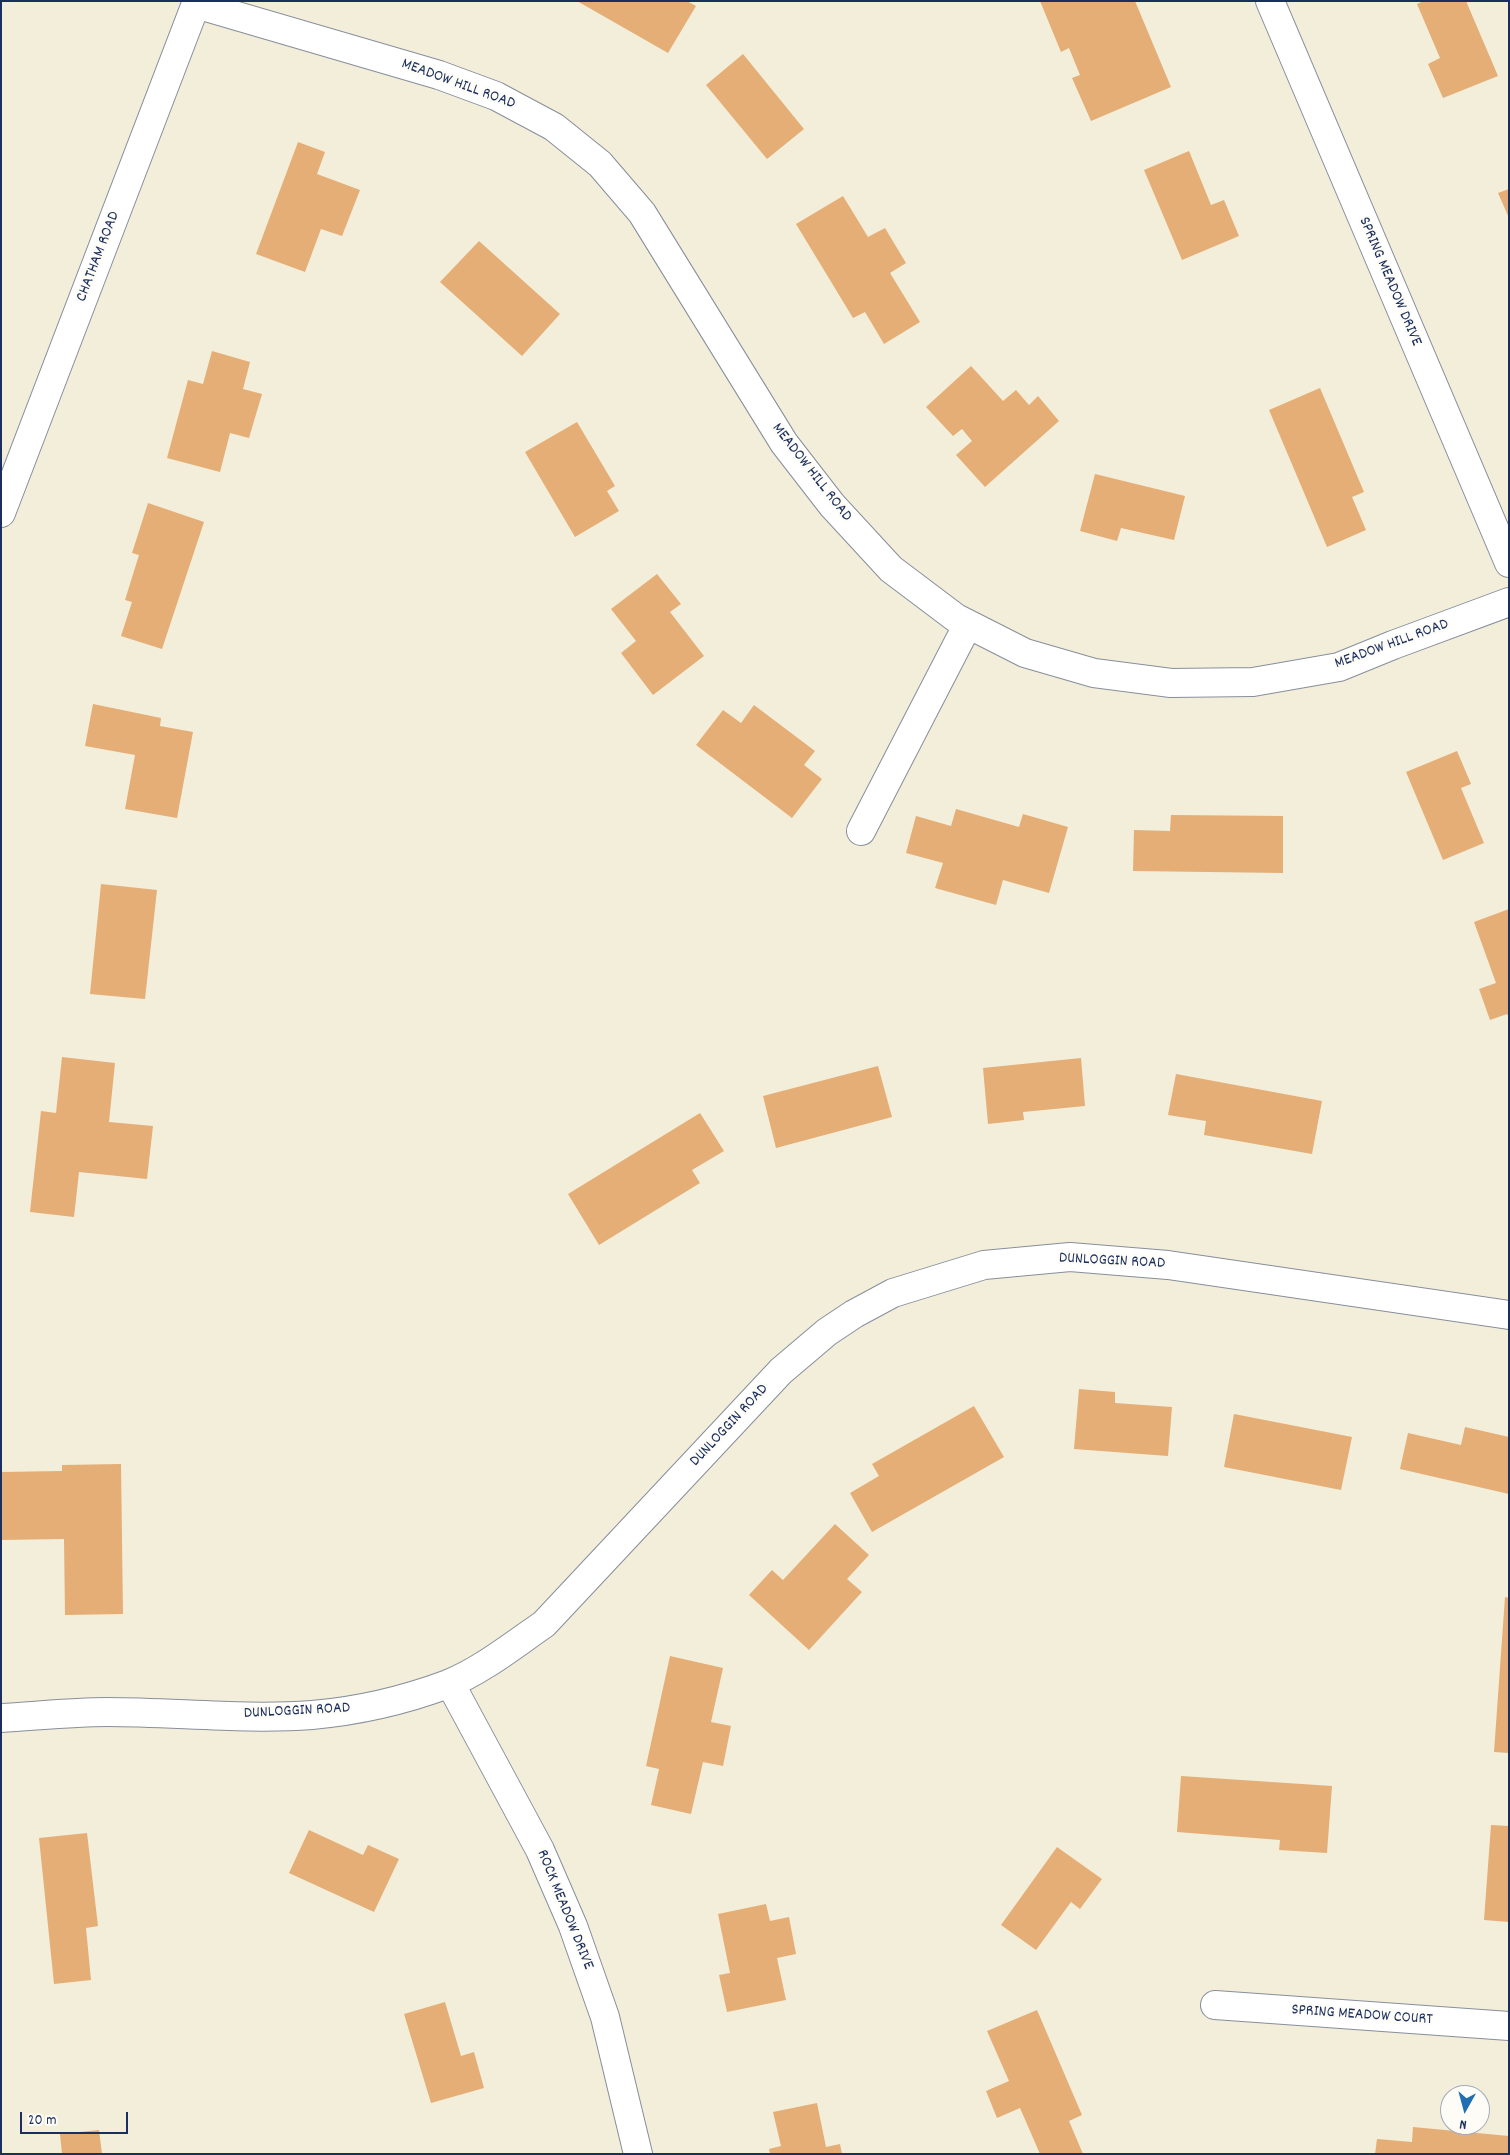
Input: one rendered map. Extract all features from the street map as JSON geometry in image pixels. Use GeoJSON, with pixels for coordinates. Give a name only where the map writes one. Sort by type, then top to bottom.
{"type":"FeatureCollection","features":[{"type":"Feature","properties":{"kind":"street","name":"SPRING MEADOW DRIVE"},"geometry":{"type":"LineString","coordinates":[[1270,1],[1509,563]]}},
{"type":"Feature","properties":{"kind":"street","name":"CHATHAM ROAD"},"geometry":{"type":"LineString","coordinates":[[1,513],[196,3]]}},
{"type":"Feature","properties":{"kind":"street","name":"MEADOW HILL ROAD"},"geometry":{"type":"LineString","coordinates":[[196,3],[439,75],[496,96],[554,127],[600,164],[642,213],[784,443],[832,504],[891,569],[956,618],[1025,653],[1094,673],[1172,683],[1253,682],[1339,667],[1509,602]]}},
{"type":"Feature","properties":{"kind":"street"},"geometry":{"type":"LineString","coordinates":[[860,830],[968,624]]}},
{"type":"Feature","properties":{"kind":"street","name":"DUNLOGGIN ROAD"},"geometry":{"type":"LineString","coordinates":[[1,1718],[106,1712],[246,1716],[311,1715],[378,1704],[404,1698],[450,1683],[502,1653],[544,1624],[781,1371],[827,1332],[854,1314],[894,1293],[984,1265],[1070,1257],[1168,1265],[1509,1315]]}},
{"type":"Feature","properties":{"kind":"street","name":"ROCK MEADOW DRIVE"},"geometry":{"type":"LineString","coordinates":[[450,1683],[540,1850],[573,1926],[605,2017],[638,2154]]}},
{"type":"Feature","properties":{"kind":"street","name":"SPRING MEADOW COURT"},"geometry":{"type":"LineString","coordinates":[[1215,2005],[1509,2026]]}},
{"type":"Feature","properties":{"kind":"building"},"geometry":{"type":"Polygon","coordinates":[[[577,1],[687,1],[696,6],[668,53],[577,1]]]}},
{"type":"Feature","properties":{"kind":"building"},"geometry":{"type":"Polygon","coordinates":[[[1040,1],[1135,1],[1171,87],[1091,121],[1072,78],[1080,75],[1069,48],[1061,52],[1040,1]]]}},
{"type":"Feature","properties":{"kind":"building"},"geometry":{"type":"Polygon","coordinates":[[[1424,1],[1466,1],[1498,76],[1443,98],[1428,64],[1440,58],[1417,4],[1424,1]]]}},
{"type":"Feature","properties":{"kind":"building"},"geometry":{"type":"Polygon","coordinates":[[[743,54],[804,129],[767,159],[706,85],[743,54]]]}},
{"type":"Feature","properties":{"kind":"building"},"geometry":{"type":"Polygon","coordinates":[[[298,142],[325,152],[317,174],[360,190],[342,236],[321,229],[305,272],[256,254],[298,142]]]}},
{"type":"Feature","properties":{"kind":"building"},"geometry":{"type":"Polygon","coordinates":[[[1189,151],[1211,205],[1224,200],[1239,236],[1182,260],[1144,170],[1189,151]]]}},
{"type":"Feature","properties":{"kind":"building"},"geometry":{"type":"Polygon","coordinates":[[[1509,189],[1509,218],[1498,193],[1509,189]]]}},
{"type":"Feature","properties":{"kind":"building"},"geometry":{"type":"Polygon","coordinates":[[[843,196],[868,237],[885,228],[906,263],[890,273],[920,322],[884,344],[865,312],[853,318],[796,224],[843,196]]]}},
{"type":"Feature","properties":{"kind":"building"},"geometry":{"type":"Polygon","coordinates":[[[479,241],[560,314],[522,356],[440,282],[479,241]]]}},
{"type":"Feature","properties":{"kind":"building"},"geometry":{"type":"Polygon","coordinates":[[[212,351],[250,362],[243,389],[262,394],[249,438],[230,433],[220,472],[167,458],[188,380],[203,384],[212,351]]]}},
{"type":"Feature","properties":{"kind":"building"},"geometry":{"type":"Polygon","coordinates":[[[971,366],[1003,401],[1016,390],[1029,405],[1038,396],[1059,421],[985,487],[956,455],[972,441],[962,429],[953,436],[926,407],[971,366]]]}},
{"type":"Feature","properties":{"kind":"building"},"geometry":{"type":"Polygon","coordinates":[[[1320,388],[1364,492],[1352,497],[1366,530],[1327,547],[1269,410],[1320,388]]]}},
{"type":"Feature","properties":{"kind":"building"},"geometry":{"type":"Polygon","coordinates":[[[577,422],[615,486],[607,491],[619,511],[575,537],[525,452],[577,422]]]}},
{"type":"Feature","properties":{"kind":"building"},"geometry":{"type":"Polygon","coordinates":[[[1095,474],[1185,496],[1174,540],[1121,528],[1117,541],[1080,531],[1095,474]]]}},
{"type":"Feature","properties":{"kind":"building"},"geometry":{"type":"Polygon","coordinates":[[[148,503],[204,522],[162,649],[121,636],[132,602],[125,600],[139,555],[132,553],[148,503]]]}},
{"type":"Feature","properties":{"kind":"building"},"geometry":{"type":"Polygon","coordinates":[[[657,574],[681,604],[670,612],[704,656],[653,695],[621,653],[636,641],[611,609],[657,574]]]}},
{"type":"Feature","properties":{"kind":"building"},"geometry":{"type":"Polygon","coordinates":[[[93,704],[161,718],[160,726],[193,732],[177,818],[125,809],[135,755],[85,746],[93,704]]]}},
{"type":"Feature","properties":{"kind":"building"},"geometry":{"type":"Polygon","coordinates":[[[754,705],[815,751],[804,765],[822,779],[792,818],[696,745],[723,710],[741,723],[754,705]]]}},
{"type":"Feature","properties":{"kind":"building"},"geometry":{"type":"Polygon","coordinates":[[[1457,751],[1471,784],[1461,788],[1484,843],[1443,860],[1406,772],[1457,751]]]}},
{"type":"Feature","properties":{"kind":"building"},"geometry":{"type":"Polygon","coordinates":[[[956,809],[1019,827],[1023,814],[1068,827],[1049,893],[1003,880],[996,905],[935,888],[943,863],[906,853],[916,816],[951,826],[956,809]]]}},
{"type":"Feature","properties":{"kind":"building"},"geometry":{"type":"Polygon","coordinates":[[[1171,815],[1283,816],[1283,873],[1133,871],[1134,830],[1170,831],[1171,815]]]}},
{"type":"Feature","properties":{"kind":"building"},"geometry":{"type":"Polygon","coordinates":[[[101,884],[157,890],[145,999],[90,994],[101,884]]]}},
{"type":"Feature","properties":{"kind":"building"},"geometry":{"type":"Polygon","coordinates":[[[1509,909],[1509,1017],[1507,1014],[1490,1020],[1479,989],[1496,983],[1474,922],[1509,909]]]}},
{"type":"Feature","properties":{"kind":"building"},"geometry":{"type":"Polygon","coordinates":[[[62,1057],[115,1063],[109,1122],[153,1126],[147,1179],[79,1172],[74,1217],[30,1212],[41,1111],[56,1113],[62,1057]]]}},
{"type":"Feature","properties":{"kind":"building"},"geometry":{"type":"Polygon","coordinates":[[[1081,1058],[1085,1106],[1023,1112],[1024,1120],[988,1124],[983,1068],[1081,1058]]]}},
{"type":"Feature","properties":{"kind":"building"},"geometry":{"type":"Polygon","coordinates":[[[878,1066],[892,1117],[776,1148],[763,1096],[878,1066]]]}},
{"type":"Feature","properties":{"kind":"building"},"geometry":{"type":"Polygon","coordinates":[[[1176,1074],[1322,1101],[1312,1154],[1204,1135],[1206,1121],[1168,1115],[1176,1074]]]}},
{"type":"Feature","properties":{"kind":"building"},"geometry":{"type":"Polygon","coordinates":[[[700,1113],[724,1151],[692,1170],[700,1183],[599,1245],[568,1194],[700,1113]]]}},
{"type":"Feature","properties":{"kind":"building"},"geometry":{"type":"Polygon","coordinates":[[[1079,1389],[1115,1392],[1115,1403],[1172,1407],[1168,1456],[1074,1449],[1079,1389]]]}},
{"type":"Feature","properties":{"kind":"building"},"geometry":{"type":"Polygon","coordinates":[[[974,1406],[1004,1457],[872,1532],[850,1493],[879,1476],[872,1464],[974,1406]]]}},
{"type":"Feature","properties":{"kind":"building"},"geometry":{"type":"Polygon","coordinates":[[[1234,1414],[1352,1437],[1341,1490],[1224,1467],[1234,1414]]]}},
{"type":"Feature","properties":{"kind":"building"},"geometry":{"type":"Polygon","coordinates":[[[1465,1427],[1509,1437],[1509,1494],[1400,1469],[1408,1433],[1461,1445],[1465,1427]]]}},
{"type":"Feature","properties":{"kind":"building"},"geometry":{"type":"Polygon","coordinates":[[[121,1464],[123,1614],[65,1615],[64,1539],[1,1540],[1,1472],[62,1471],[62,1465],[121,1464]]]}},
{"type":"Feature","properties":{"kind":"building"},"geometry":{"type":"Polygon","coordinates":[[[835,1524],[869,1555],[847,1579],[862,1592],[809,1650],[749,1595],[772,1570],[783,1580],[835,1524]]]}},
{"type":"Feature","properties":{"kind":"building"},"geometry":{"type":"Polygon","coordinates":[[[1505,1597],[1509,1598],[1509,1753],[1494,1752],[1505,1597]]]}},
{"type":"Feature","properties":{"kind":"building"},"geometry":{"type":"Polygon","coordinates":[[[670,1656],[723,1668],[711,1722],[731,1726],[723,1766],[703,1762],[691,1814],[651,1805],[659,1769],[646,1766],[670,1656]]]}},
{"type":"Feature","properties":{"kind":"building"},"geometry":{"type":"Polygon","coordinates":[[[1181,1776],[1332,1786],[1327,1853],[1279,1850],[1280,1840],[1177,1832],[1181,1776]]]}},
{"type":"Feature","properties":{"kind":"building"},"geometry":{"type":"Polygon","coordinates":[[[1491,1825],[1509,1826],[1509,1922],[1484,1920],[1491,1825]]]}},
{"type":"Feature","properties":{"kind":"building"},"geometry":{"type":"Polygon","coordinates":[[[309,1830],[363,1855],[368,1845],[399,1859],[374,1912],[289,1873],[309,1830]]]}},
{"type":"Feature","properties":{"kind":"building"},"geometry":{"type":"Polygon","coordinates":[[[87,1833],[98,1926],[86,1928],[91,1980],[54,1984],[39,1838],[87,1833]]]}},
{"type":"Feature","properties":{"kind":"building"},"geometry":{"type":"Polygon","coordinates":[[[1057,1847],[1102,1879],[1080,1909],[1071,1902],[1036,1950],[1001,1925],[1057,1847]]]}},
{"type":"Feature","properties":{"kind":"building"},"geometry":{"type":"Polygon","coordinates":[[[766,1904],[770,1921],[789,1917],[796,1954],[777,1958],[786,2000],[727,2012],[719,1975],[730,1973],[718,1914],[766,1904]]]}},
{"type":"Feature","properties":{"kind":"building"},"geometry":{"type":"Polygon","coordinates":[[[445,2002],[461,2056],[474,2052],[484,2088],[431,2103],[404,2014],[445,2002]]]}},
{"type":"Feature","properties":{"kind":"building"},"geometry":{"type":"Polygon","coordinates":[[[1037,2010],[1082,2115],[1069,2121],[1083,2154],[1040,2154],[1020,2108],[997,2118],[986,2091],[1009,2081],[987,2031],[1037,2010]]]}},
{"type":"Feature","properties":{"kind":"building"},"geometry":{"type":"Polygon","coordinates":[[[817,2103],[826,2147],[840,2144],[842,2154],[770,2154],[769,2149],[781,2146],[773,2112],[817,2103]]]}},
{"type":"Feature","properties":{"kind":"building"},"geometry":{"type":"Polygon","coordinates":[[[1413,2127],[1440,2130],[1440,2135],[1490,2134],[1509,2136],[1509,2154],[1375,2154],[1377,2139],[1412,2142],[1413,2127]]]}},
{"type":"Feature","properties":{"kind":"building"},"geometry":{"type":"Polygon","coordinates":[[[99,2130],[102,2154],[62,2154],[60,2134],[99,2130]]]}}]}
